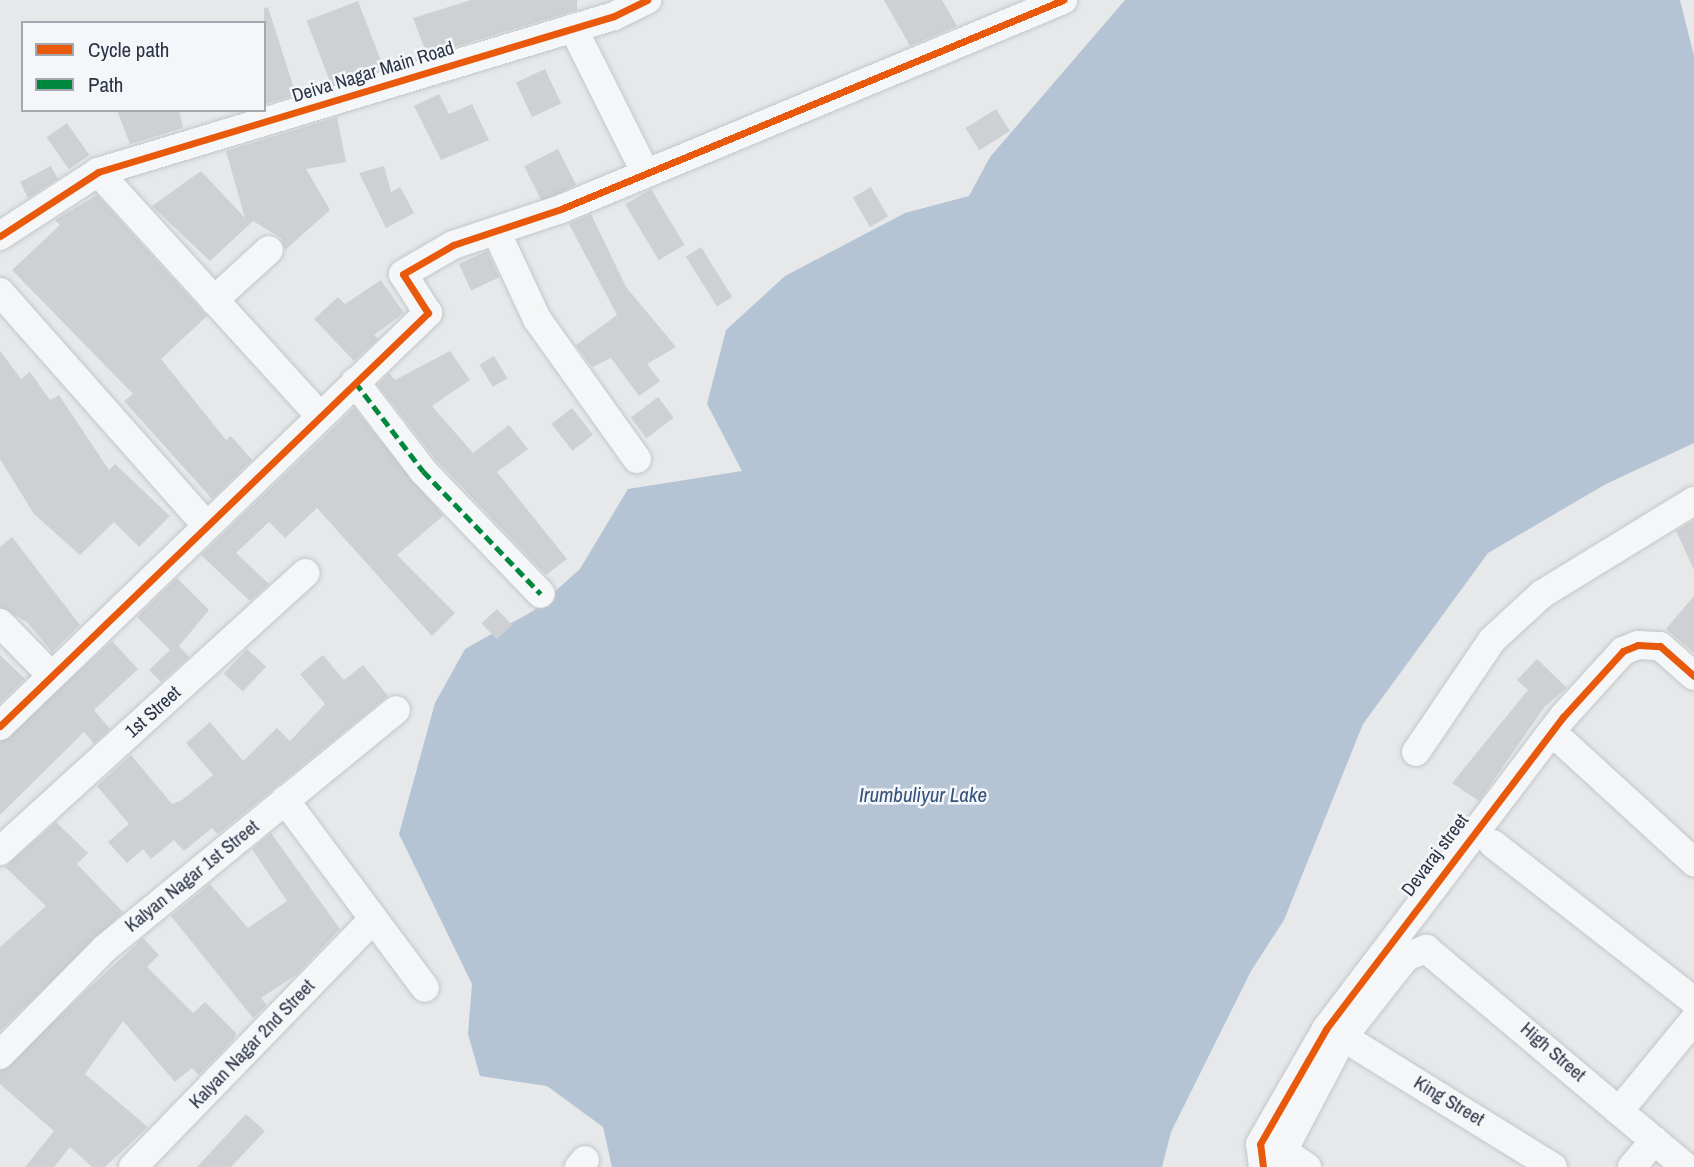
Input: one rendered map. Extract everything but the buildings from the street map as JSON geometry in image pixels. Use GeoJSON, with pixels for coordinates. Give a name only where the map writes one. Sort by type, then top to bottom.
{"type":"FeatureCollection","features":[{"type":"Feature","properties":{"kind":"street","name":"Deiva Nagar Main Road"},"geometry":{"type":"LineString","coordinates":[[0,236],[98,172],[573,28],[647,0]]}},
{"type":"Feature","properties":{"kind":"street"},"geometry":{"type":"LineString","coordinates":[[0,726],[50,674],[428,313],[403,274],[453,245],[496,231],[645,172],[816,100],[944,55],[1063,0]]}},
{"type":"Feature","properties":{"kind":"street"},"geometry":{"type":"LineString","coordinates":[[573,28],[645,172]]}},
{"type":"Feature","properties":{"kind":"street"},"geometry":{"type":"LineString","coordinates":[[98,172],[320,416]]}},
{"type":"Feature","properties":{"kind":"street"},"geometry":{"type":"LineString","coordinates":[[496,231],[537,319],[637,459]]}},
{"type":"Feature","properties":{"kind":"street"},"geometry":{"type":"LineString","coordinates":[[214,300],[269,250]]}},
{"type":"Feature","properties":{"kind":"street"},"geometry":{"type":"LineString","coordinates":[[0,292],[206,525]]}},
{"type":"Feature","properties":{"kind":"street"},"geometry":{"type":"LineString","coordinates":[[355,382],[423,471],[541,594]]}},
{"type":"Feature","properties":{"kind":"street"},"geometry":{"type":"LineString","coordinates":[[1416,752],[1492,640],[1542,594],[1694,501]]}},
{"type":"Feature","properties":{"kind":"street","name":"1st Street"},"geometry":{"type":"LineString","coordinates":[[0,851],[306,573]]}},
{"type":"Feature","properties":{"kind":"street"},"geometry":{"type":"LineString","coordinates":[[0,623],[50,674]]}},
{"type":"Feature","properties":{"kind":"street","name":"Devaraj street"},"geometry":{"type":"LineString","coordinates":[[1270,1162],[1260,1144],[1326,1029],[1552,732],[1623,651],[1661,646],[1694,676]]}},
{"type":"Feature","properties":{"kind":"street","name":"Kalyan Nagar 1st Street"},"geometry":{"type":"LineString","coordinates":[[0,1055],[104,949],[396,709]]}},
{"type":"Feature","properties":{"kind":"street"},"geometry":{"type":"LineString","coordinates":[[1552,732],[1694,862]]}},
{"type":"Feature","properties":{"kind":"street"},"geometry":{"type":"LineString","coordinates":[[285,800],[425,988]]}},
{"type":"Feature","properties":{"kind":"street"},"geometry":{"type":"LineString","coordinates":[[1493,844],[1694,1001]]}},
{"type":"Feature","properties":{"kind":"street","name":"Kalyan Nagar 2nd Street"},"geometry":{"type":"LineString","coordinates":[[133,1167],[372,920]]}},
{"type":"Feature","properties":{"kind":"street","name":"High Street"},"geometry":{"type":"LineString","coordinates":[[1343,1037],[1413,952],[1436,955],[1686,1167]]}},
{"type":"Feature","properties":{"kind":"street"},"geometry":{"type":"LineString","coordinates":[[1619,1111],[1694,1020]]}},
{"type":"Feature","properties":{"kind":"street"},"geometry":{"type":"LineString","coordinates":[[1307,1167],[1270,1162],[1343,1037]]}},
{"type":"Feature","properties":{"kind":"street","name":"King Street"},"geometry":{"type":"LineString","coordinates":[[1343,1037],[1553,1167]]}},
{"type":"Feature","properties":{"kind":"street"},"geometry":{"type":"LineString","coordinates":[[1632,1167],[1655,1140]]}},
{"type":"Feature","properties":{"kind":"water","name":"Irumbuliyur Lake"},"geometry":{"type":"Polygon","coordinates":[[[1125,0],[1680,0],[1694,56],[1694,443],[1606,484],[1488,553],[1363,724],[1284,920],[1251,971],[1171,1132],[1162,1167],[612,1167],[603,1127],[547,1086],[480,1076],[468,1034],[472,984],[399,834],[435,703],[465,649],[533,611],[580,569],[628,489],[742,471],[707,404],[726,330],[785,276],[905,213],[969,196],[990,157],[1125,0]]]}},
{"type":"Feature","properties":{"kind":"marked path"},"geometry":{"type":"LineString","coordinates":[[355,382],[423,471],[541,594]]}},
{"type":"Feature","properties":{"kind":"cycle path"},"geometry":{"type":"LineString","coordinates":[[0,236],[98,172],[614,16],[647,0]]}},
{"type":"Feature","properties":{"kind":"cycle path"},"geometry":{"type":"LineString","coordinates":[[0,726],[428,313],[403,274],[453,245],[561,209],[1063,0]]}},
{"type":"Feature","properties":{"kind":"cycle path"},"geometry":{"type":"LineString","coordinates":[[1263,1167],[1260,1144],[1326,1029],[1563,717],[1623,651],[1638,645],[1660,646],[1694,676]]}}]}
